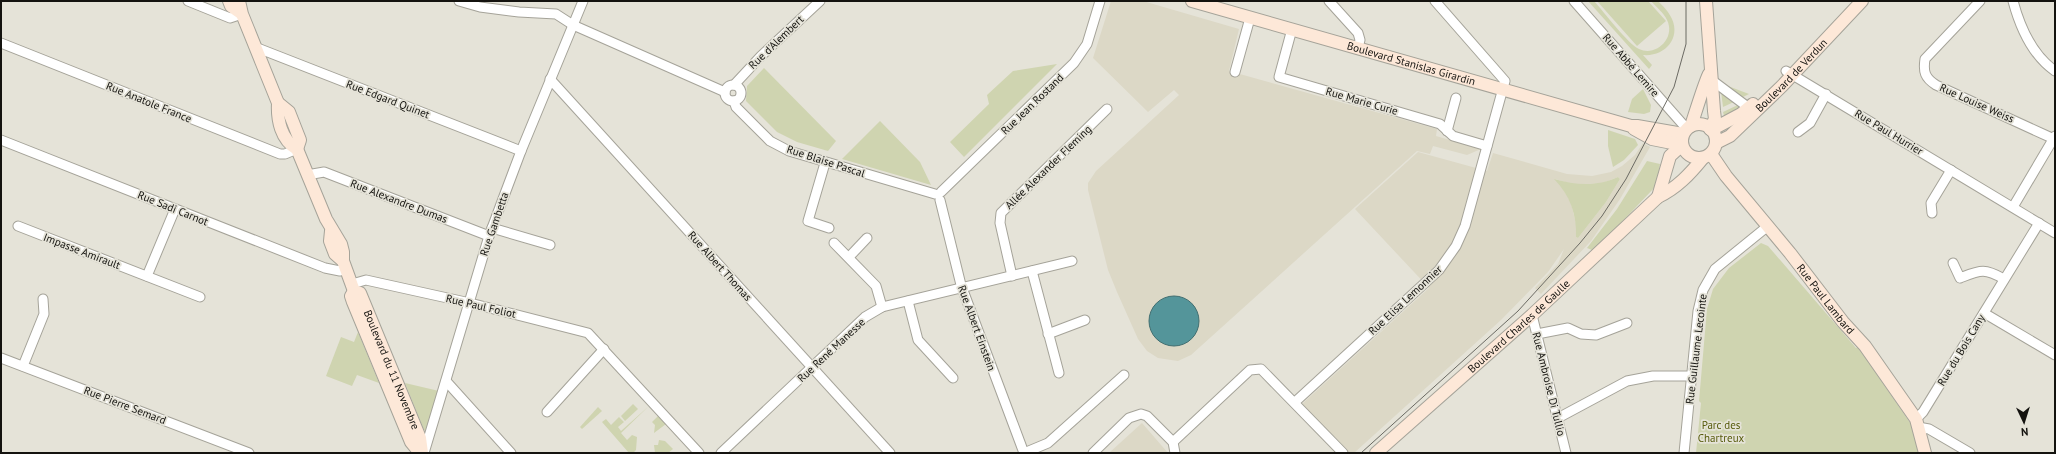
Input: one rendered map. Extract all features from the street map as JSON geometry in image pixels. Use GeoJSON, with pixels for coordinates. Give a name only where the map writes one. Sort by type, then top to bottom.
{"type":"FeatureCollection","features":[{"type":"Feature","properties":{"kind":"main road","name":"Boulevard du 11 Novembre"},"geometry":{"type":"LineString","coordinates":[[229,1],[231,6],[241,9],[278,103],[277,117],[288,144],[297,149],[331,230],[338,237],[344,252],[344,265],[353,287],[360,293],[387,355],[420,438],[422,453]]}},
{"type":"Feature","properties":{"kind":"main road","name":"Boulevard Stanislas Girardin"},"geometry":{"type":"LineString","coordinates":[[1192,1],[1631,126],[1635,131],[1652,139],[1686,133]]}},
{"type":"Feature","properties":{"kind":"main road"},"geometry":{"type":"LineString","coordinates":[[1706,1],[1715,119],[1711,129]]}},
{"type":"Feature","properties":{"kind":"main road","name":"Boulevard de Verdun"},"geometry":{"type":"LineString","coordinates":[[1711,129],[1749,108],[1790,73],[1852,1]]}},
{"type":"Feature","properties":{"kind":"main road","name":"Boulevard de Verdun"},"geometry":{"type":"LineString","coordinates":[[1710,152],[1730,136],[1862,1]]}},
{"type":"Feature","properties":{"kind":"main road"},"geometry":{"type":"LineString","coordinates":[[1658,197],[1670,156],[1686,133],[1705,88],[1706,78],[1712,77]]}},
{"type":"Feature","properties":{"kind":"main road"},"geometry":{"type":"LineString","coordinates":[[1701,125],[1711,129],[1715,136],[1710,152],[1696,159],[1690,156],[1686,133],[1701,125]]}},
{"type":"Feature","properties":{"kind":"main road","name":"Boulevard Charles de Gaulle"},"geometry":{"type":"LineString","coordinates":[[1376,453],[1532,315],[1658,197],[1669,192],[1689,175],[1710,152]]}},
{"type":"Feature","properties":{"kind":"main road","name":"Rue Paul Lambard"},"geometry":{"type":"LineString","coordinates":[[1710,152],[1726,176],[1768,226],[1843,322],[1865,346],[1917,423],[1925,453]]}},
{"type":"Feature","properties":{"kind":"main road","name":"Boulevard du 11 Novembre"},"geometry":{"type":"LineString","coordinates":[[353,287],[353,302],[411,442],[422,453]]}},
{"type":"Feature","properties":{"kind":"street"},"geometry":{"type":"LineString","coordinates":[[188,1],[230,18],[241,9]]}},
{"type":"Feature","properties":{"kind":"street"},"geometry":{"type":"LineString","coordinates":[[459,1],[480,7],[519,12],[556,14],[573,25],[725,92],[728,99],[734,101],[739,98],[739,88],[734,85],[727,87],[725,92]]}},
{"type":"Feature","properties":{"kind":"street","name":"Rue Gambetta"},"geometry":{"type":"LineString","coordinates":[[422,453],[470,303],[490,232],[520,150],[584,1]]}},
{"type":"Feature","properties":{"kind":"street","name":"Rue d'Alembert"},"geometry":{"type":"LineString","coordinates":[[734,85],[761,56],[820,1]]}},
{"type":"Feature","properties":{"kind":"street","name":"Rue Jean Rostand"},"geometry":{"type":"LineString","coordinates":[[939,195],[1074,63],[1088,44],[1100,1]]}},
{"type":"Feature","properties":{"kind":"street"},"geometry":{"type":"LineString","coordinates":[[1329,1],[1358,33],[1360,40],[1358,48]]}},
{"type":"Feature","properties":{"kind":"street"},"geometry":{"type":"LineString","coordinates":[[1435,1],[1504,79],[1503,90]]}},
{"type":"Feature","properties":{"kind":"street","name":"Rue Abbé Lemire"},"geometry":{"type":"LineString","coordinates":[[1574,1],[1686,133]]}},
{"type":"Feature","properties":{"kind":"street","name":"Rue Louise Weiss"},"geometry":{"type":"LineString","coordinates":[[1980,1],[1925,59],[1924,73],[1929,80],[1936,85],[2054,137]]}},
{"type":"Feature","properties":{"kind":"street"},"geometry":{"type":"LineString","coordinates":[[2013,1],[2019,22],[2027,38],[2037,53],[2055,71]]}},
{"type":"Feature","properties":{"kind":"street"},"geometry":{"type":"LineString","coordinates":[[1236,72],[1250,18]]}},
{"type":"Feature","properties":{"kind":"street","name":"Rue Marie Curie"},"geometry":{"type":"LineString","coordinates":[[1292,29],[1279,77],[1440,124],[1453,136],[1487,148]]}},
{"type":"Feature","properties":{"kind":"street","name":"Rue Anatole France"},"geometry":{"type":"LineString","coordinates":[[1,43],[280,154],[297,149]]}},
{"type":"Feature","properties":{"kind":"street","name":"Rue Edgard Quinet"},"geometry":{"type":"LineString","coordinates":[[255,47],[520,150]]}},
{"type":"Feature","properties":{"kind":"street","name":"Rue Paul Hurrier"},"geometry":{"type":"LineString","coordinates":[[1790,73],[2055,233]]}},
{"type":"Feature","properties":{"kind":"street"},"geometry":{"type":"LineString","coordinates":[[1712,77],[1749,108]]}},
{"type":"Feature","properties":{"kind":"street","name":"Rue Albert Thomas"},"geometry":{"type":"LineString","coordinates":[[550,79],[890,453]]}},
{"type":"Feature","properties":{"kind":"street","name":"Rue Elisa Lemonnier"},"geometry":{"type":"LineString","coordinates":[[1295,402],[1444,264],[1463,231],[1503,90]]}},
{"type":"Feature","properties":{"kind":"street"},"geometry":{"type":"LineString","coordinates":[[1798,132],[1810,123],[1826,94]]}},
{"type":"Feature","properties":{"kind":"street"},"geometry":{"type":"LineString","coordinates":[[1447,131],[1456,98]]}},
{"type":"Feature","properties":{"kind":"street","name":"Rue Blaise Pascal"},"geometry":{"type":"LineString","coordinates":[[734,101],[736,107],[770,141],[789,151],[825,163],[939,195]]}},
{"type":"Feature","properties":{"kind":"street","name":"Allée Alexander Fleming"},"geometry":{"type":"LineString","coordinates":[[1012,276],[1000,223],[1001,213],[1107,109]]}},
{"type":"Feature","properties":{"kind":"street"},"geometry":{"type":"LineString","coordinates":[[2013,207],[2054,137]]}},
{"type":"Feature","properties":{"kind":"street","name":"Rue Sadi Carnot"},"geometry":{"type":"LineString","coordinates":[[1,140],[325,268],[340,271],[344,265]]}},
{"type":"Feature","properties":{"kind":"street"},"geometry":{"type":"LineString","coordinates":[[825,163],[808,221],[828,228]]}},
{"type":"Feature","properties":{"kind":"street"},"geometry":{"type":"LineString","coordinates":[[1932,213],[1931,203],[1951,170]]}},
{"type":"Feature","properties":{"kind":"street","name":"Rue Alexandre Dumas"},"geometry":{"type":"LineString","coordinates":[[307,175],[324,172],[490,232],[550,246]]}},
{"type":"Feature","properties":{"kind":"street","name":"Rue Albert Einstein"},"geometry":{"type":"LineString","coordinates":[[939,195],[963,288],[1024,453]]}},
{"type":"Feature","properties":{"kind":"street"},"geometry":{"type":"LineString","coordinates":[[147,276],[175,208]]}},
{"type":"Feature","properties":{"kind":"street","name":"Rue du Bois Cany"},"geometry":{"type":"LineString","coordinates":[[1917,423],[2039,223]]}},
{"type":"Feature","properties":{"kind":"street","name":"Impasse Amirault"},"geometry":{"type":"LineString","coordinates":[[18,226],[200,297]]}},
{"type":"Feature","properties":{"kind":"street","name":"Rue Guillaume Lecointe"},"geometry":{"type":"LineString","coordinates":[[1684,453],[1698,311],[1703,290],[1715,269],[1768,226]]}},
{"type":"Feature","properties":{"kind":"street"},"geometry":{"type":"LineString","coordinates":[[849,257],[867,238]]}},
{"type":"Feature","properties":{"kind":"street"},"geometry":{"type":"LineString","coordinates":[[834,243],[876,286],[882,307]]}},
{"type":"Feature","properties":{"kind":"street","name":"Rue René Manesse"},"geometry":{"type":"LineString","coordinates":[[721,453],[866,317],[882,307],[1072,261]]}},
{"type":"Feature","properties":{"kind":"street"},"geometry":{"type":"LineString","coordinates":[[1953,263],[1960,278],[1978,271],[1989,271],[2004,279]]}},
{"type":"Feature","properties":{"kind":"street"},"geometry":{"type":"LineString","coordinates":[[1032,271],[1059,373]]}},
{"type":"Feature","properties":{"kind":"street","name":"Rue Paul Foliot"},"geometry":{"type":"LineString","coordinates":[[353,287],[366,280],[577,329],[593,336],[699,453]]}},
{"type":"Feature","properties":{"kind":"street"},"geometry":{"type":"LineString","coordinates":[[23,366],[44,314],[43,299]]}},
{"type":"Feature","properties":{"kind":"street"},"geometry":{"type":"LineString","coordinates":[[908,301],[918,340],[953,378]]}},
{"type":"Feature","properties":{"kind":"street"},"geometry":{"type":"LineString","coordinates":[[1984,313],[2055,355]]}},
{"type":"Feature","properties":{"kind":"street","name":"Rue Ambroise Di Tullio"},"geometry":{"type":"LineString","coordinates":[[1532,315],[1566,453]]}},
{"type":"Feature","properties":{"kind":"street"},"geometry":{"type":"LineString","coordinates":[[1048,334],[1085,320]]}},
{"type":"Feature","properties":{"kind":"street"},"geometry":{"type":"LineString","coordinates":[[1537,334],[1568,328],[1581,334],[1596,335],[1626,323]]}},
{"type":"Feature","properties":{"kind":"street"},"geometry":{"type":"LineString","coordinates":[[547,412],[604,348]]}},
{"type":"Feature","properties":{"kind":"street","name":"Rue Pierre Semard"},"geometry":{"type":"LineString","coordinates":[[1,358],[249,453]]}},
{"type":"Feature","properties":{"kind":"street"},"geometry":{"type":"LineString","coordinates":[[1173,442],[1250,370],[1262,369],[1343,453]]}},
{"type":"Feature","properties":{"kind":"street"},"geometry":{"type":"LineString","coordinates":[[1024,453],[1048,443],[1124,375]]}},
{"type":"Feature","properties":{"kind":"street"},"geometry":{"type":"LineString","coordinates":[[1558,418],[1634,379],[1653,376],[1691,376]]}},
{"type":"Feature","properties":{"kind":"street"},"geometry":{"type":"LineString","coordinates":[[446,381],[512,453]]}},
{"type":"Feature","properties":{"kind":"street"},"geometry":{"type":"LineString","coordinates":[[1093,453],[1129,418],[1141,414],[1147,416],[1173,442],[1175,453]]}},
{"type":"Feature","properties":{"kind":"street"},"geometry":{"type":"LineString","coordinates":[[1917,423],[1970,453]]}},
{"type":"Feature","properties":{"kind":"shaded area"},"geometry":{"type":"Polygon","coordinates":[[[1111,1],[1143,1],[1239,29],[1229,71],[1437,129],[1436,136],[1481,149],[1467,155],[1433,146],[1430,154],[1417,151],[1191,355],[1178,361],[1158,358],[1147,351],[1138,339],[1108,270],[1088,190],[1088,183],[1096,171],[1179,95],[1174,90],[1148,112],[1093,58],[1111,1]],[[1170,297],[1160,301],[1150,322],[1150,327],[1157,339],[1179,346],[1190,341],[1198,324],[1170,297]]]}},
{"type":"Feature","properties":{"kind":"shaded area"},"geometry":{"type":"Polygon","coordinates":[[[1643,143],[1650,147],[1620,199],[1591,241],[1541,294],[1535,288],[1558,264],[1564,249],[1548,272],[1501,320],[1354,453],[1346,453],[1302,404],[1429,288],[1355,209],[1418,152],[1487,171],[1493,153],[1567,174],[1592,176],[1611,172],[1622,166],[1635,155],[1643,143]],[[1618,177],[1603,183],[1572,184],[1555,179],[1564,190],[1571,203],[1576,224],[1576,237],[1578,238],[1606,202],[1620,179],[1618,177]]]}},
{"type":"Feature","properties":{"kind":"shaded area"},"geometry":{"type":"Polygon","coordinates":[[[1142,423],[1168,453],[1109,453],[1142,423]]]}},
{"type":"Feature","properties":{"kind":"green space"},"geometry":{"type":"Polygon","coordinates":[[[1588,1],[1594,1],[1634,46],[1645,51],[1658,48],[1667,39],[1669,33],[1666,17],[1651,1],[1658,1],[1672,19],[1674,33],[1672,40],[1664,50],[1651,55],[1643,55],[1652,65],[1649,69],[1588,1]]]}},
{"type":"Feature","properties":{"kind":"green space"},"geometry":{"type":"Polygon","coordinates":[[[1597,1],[1648,1],[1666,21],[1637,46],[1597,1]]]}},
{"type":"Feature","properties":{"kind":"green space"},"geometry":{"type":"Polygon","coordinates":[[[1057,64],[964,157],[950,142],[989,104],[987,95],[1013,71],[1057,64]]]}},
{"type":"Feature","properties":{"kind":"green space"},"geometry":{"type":"Polygon","coordinates":[[[764,68],[836,141],[828,151],[797,142],[777,132],[746,101],[747,86],[764,68]]]}},
{"type":"Feature","properties":{"kind":"green space"},"geometry":{"type":"Polygon","coordinates":[[[1720,83],[1749,94],[1741,98],[1720,83]]]}},
{"type":"Feature","properties":{"kind":"green space"},"geometry":{"type":"Polygon","coordinates":[[[1643,89],[1651,105],[1650,112],[1644,114],[1628,112],[1632,99],[1643,89]]]}},
{"type":"Feature","properties":{"kind":"green space"},"geometry":{"type":"Polygon","coordinates":[[[1721,91],[1736,101],[1723,107],[1721,91]]]}},
{"type":"Feature","properties":{"kind":"green space"},"geometry":{"type":"Polygon","coordinates":[[[1740,104],[1740,108],[1724,116],[1723,112],[1740,104]]]}},
{"type":"Feature","properties":{"kind":"green space"},"geometry":{"type":"Polygon","coordinates":[[[880,121],[920,162],[931,185],[842,159],[880,121]]]}},
{"type":"Feature","properties":{"kind":"green space"},"geometry":{"type":"Polygon","coordinates":[[[1608,130],[1635,139],[1638,145],[1624,160],[1613,167],[1608,146],[1608,130]]]}},
{"type":"Feature","properties":{"kind":"green space"},"geometry":{"type":"Polygon","coordinates":[[[1647,161],[1660,164],[1657,182],[1654,188],[1600,245],[1592,250],[1587,248],[1617,209],[1647,161]]]}},
{"type":"Feature","properties":{"kind":"green space"},"geometry":{"type":"Polygon","coordinates":[[[1618,177],[1620,179],[1606,202],[1578,238],[1576,237],[1574,213],[1560,185],[1554,179],[1578,184],[1594,184],[1618,177]]]}},
{"type":"Feature","properties":{"kind":"green space","name":"Parc des Chartreux"},"geometry":{"type":"Polygon","coordinates":[[[1761,243],[1768,246],[1856,348],[1858,347],[1913,427],[1919,453],[1696,453],[1707,309],[1713,289],[1729,268],[1761,243]]]}},
{"type":"Feature","properties":{"kind":"green space"},"geometry":{"type":"Polygon","coordinates":[[[358,332],[379,383],[357,375],[352,386],[326,376],[341,337],[354,342],[358,332]]]}},
{"type":"Feature","properties":{"kind":"green space"},"geometry":{"type":"Polygon","coordinates":[[[405,383],[439,391],[427,430],[424,430],[405,383]]]}},
{"type":"Feature","properties":{"kind":"green space"},"geometry":{"type":"Polygon","coordinates":[[[633,404],[638,409],[625,421],[621,416],[633,404]]]}},
{"type":"Feature","properties":{"kind":"green space"},"geometry":{"type":"Polygon","coordinates":[[[649,406],[621,433],[627,440],[632,435],[637,437],[636,450],[633,453],[629,453],[602,422],[606,419],[611,425],[619,417],[624,422],[618,427],[621,431],[649,406]]]}},
{"type":"Feature","properties":{"kind":"green space"},"geometry":{"type":"Polygon","coordinates":[[[598,407],[602,411],[582,429],[580,427],[598,407]]]}},
{"type":"Feature","properties":{"kind":"green space"},"geometry":{"type":"Polygon","coordinates":[[[658,416],[666,424],[654,433],[655,425],[652,422],[658,416]]]}},
{"type":"Feature","properties":{"kind":"green space"},"geometry":{"type":"Polygon","coordinates":[[[659,440],[665,441],[673,449],[668,453],[655,453],[654,445],[658,445],[659,440]]]}},
{"type":"Feature","properties":{"kind":"water"},"geometry":{"type":"Polygon","coordinates":[[[1174,296],[1183,298],[1194,307],[1199,321],[1197,330],[1188,341],[1174,346],[1165,344],[1154,335],[1149,321],[1151,312],[1160,301],[1174,296]]]}},
{"type":"Feature","properties":{"kind":"tram line"},"geometry":{"type":"LineString","coordinates":[[1361,453],[1518,311],[1580,243],[1602,216],[1626,179],[1674,87],[1686,44],[1686,1]]}}]}
